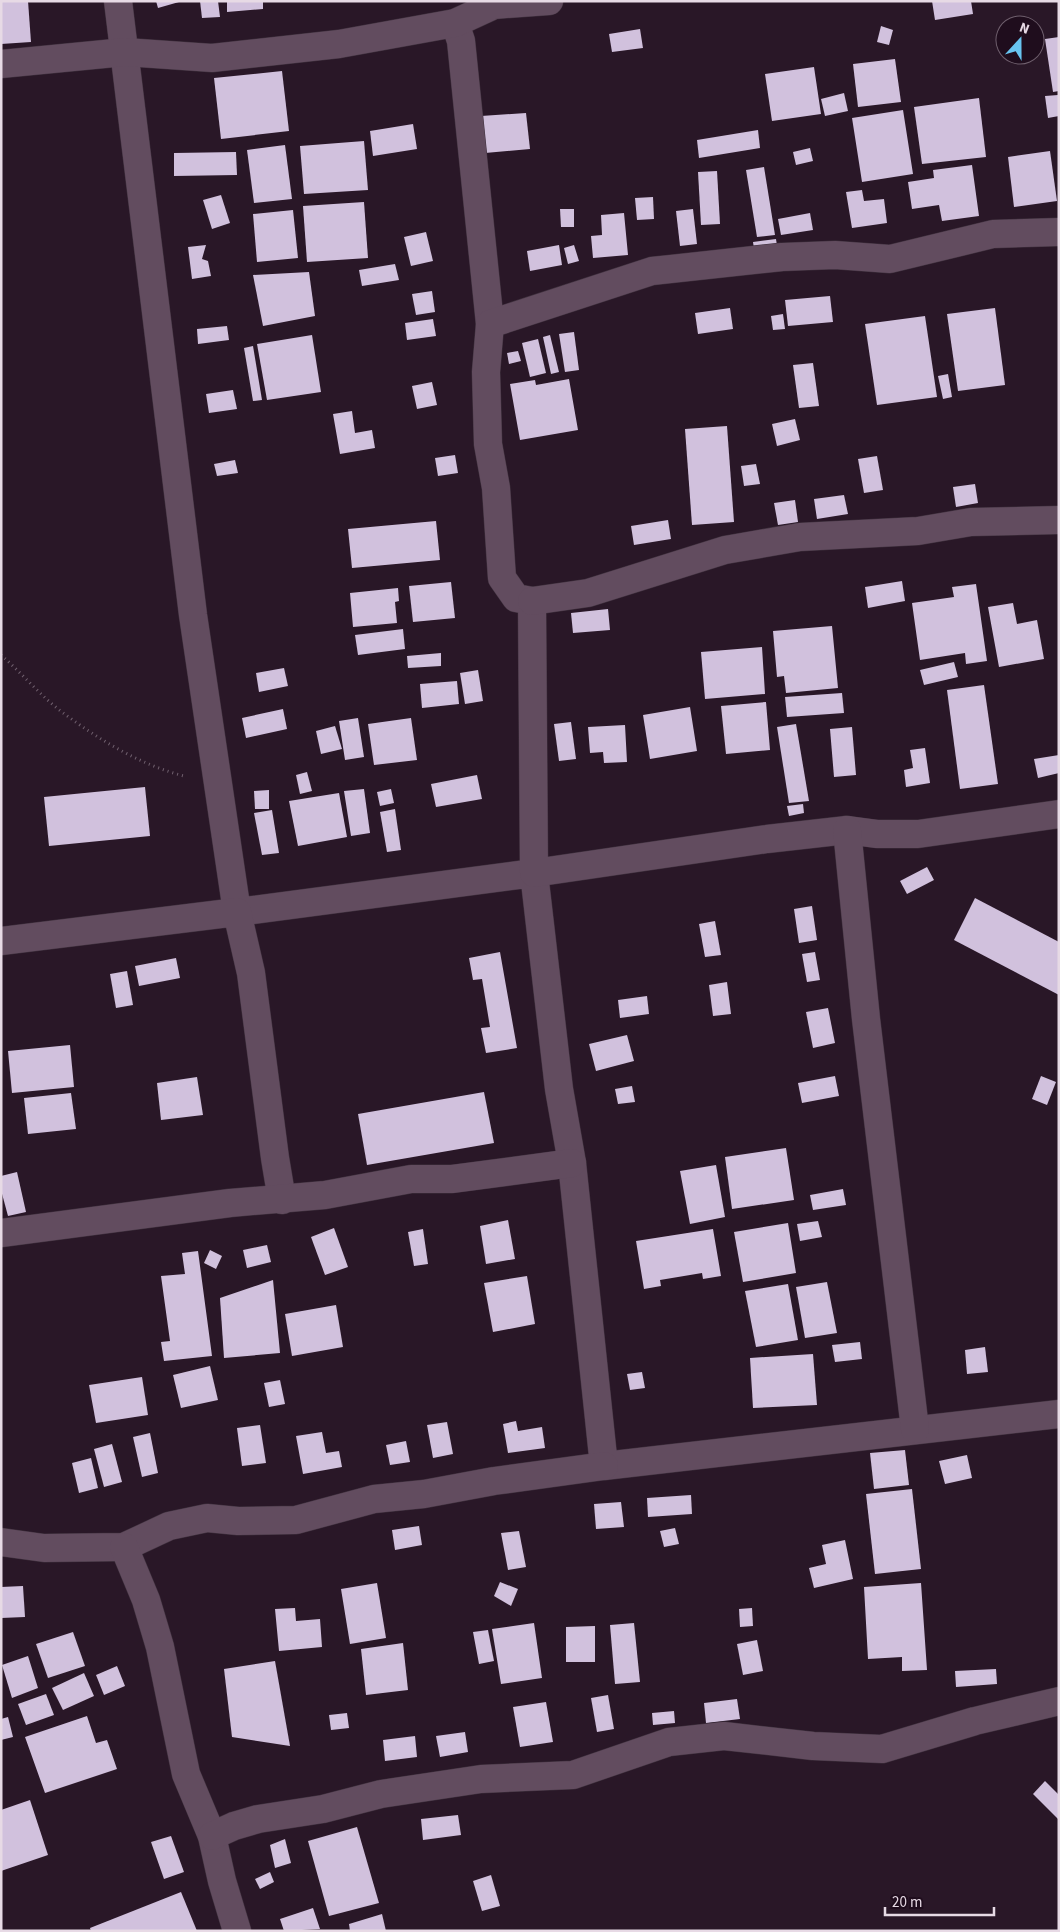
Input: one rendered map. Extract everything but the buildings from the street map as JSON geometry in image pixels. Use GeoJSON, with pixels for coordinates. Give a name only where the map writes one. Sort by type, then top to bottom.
{"type":"FeatureCollection","features":[{"type":"Feature","properties":{"kind":"street"},"geometry":{"type":"LineString","coordinates":[[118,1],[193,615],[237,912],[251,973],[282,1200]]}},
{"type":"Feature","properties":{"kind":"street"},"geometry":{"type":"LineString","coordinates":[[1,64],[125,52],[212,58],[339,44],[455,23],[494,5],[549,1]]}},
{"type":"Feature","properties":{"kind":"street"},"geometry":{"type":"LineString","coordinates":[[455,23],[461,41],[490,324],[486,372],[488,444],[496,488],[502,578],[516,598],[532,601],[588,593],[725,550],[800,537],[918,531],[971,522],[1059,520]]}},
{"type":"Feature","properties":{"kind":"street"},"geometry":{"type":"LineString","coordinates":[[490,324],[652,271],[782,257],[835,255],[890,259],[993,234],[1059,232]]}},
{"type":"Feature","properties":{"kind":"street"},"geometry":{"type":"LineString","coordinates":[[532,601],[534,873],[559,1089],[572,1163],[604,1466]]}},
{"type":"Feature","properties":{"kind":"street"},"geometry":{"type":"LineString","coordinates":[[1,941],[534,873],[767,839],[847,830],[877,834],[918,834],[1059,814]]}},
{"type":"Feature","properties":{"kind":"street"},"geometry":{"type":"LineString","coordinates":[[847,830],[866,1020],[915,1429]]}},
{"type":"Feature","properties":{"kind":"street"},"geometry":{"type":"LineString","coordinates":[[1,1233],[230,1203],[326,1195],[411,1179],[452,1179],[572,1163]]}},
{"type":"Feature","properties":{"kind":"street"},"geometry":{"type":"LineString","coordinates":[[1,1542],[44,1548],[124,1547],[169,1526],[207,1518],[238,1521],[296,1520],[374,1499],[424,1494],[494,1481],[915,1429],[1059,1414]]}},
{"type":"Feature","properties":{"kind":"street"},"geometry":{"type":"LineString","coordinates":[[124,1547],[146,1600],[160,1647],[186,1774],[212,1836],[222,1881],[237,1931]]}},
{"type":"Feature","properties":{"kind":"street"},"geometry":{"type":"LineString","coordinates":[[212,1836],[234,1826],[258,1819],[323,1809],[381,1794],[481,1779],[573,1775],[669,1742],[724,1736],[813,1746],[882,1749],[976,1721],[1059,1701]]}},
{"type":"Feature","properties":{"kind":"path"},"geometry":{"type":"LineString","coordinates":[[1,655],[64,714],[120,751],[168,772],[218,785]]}}]}
